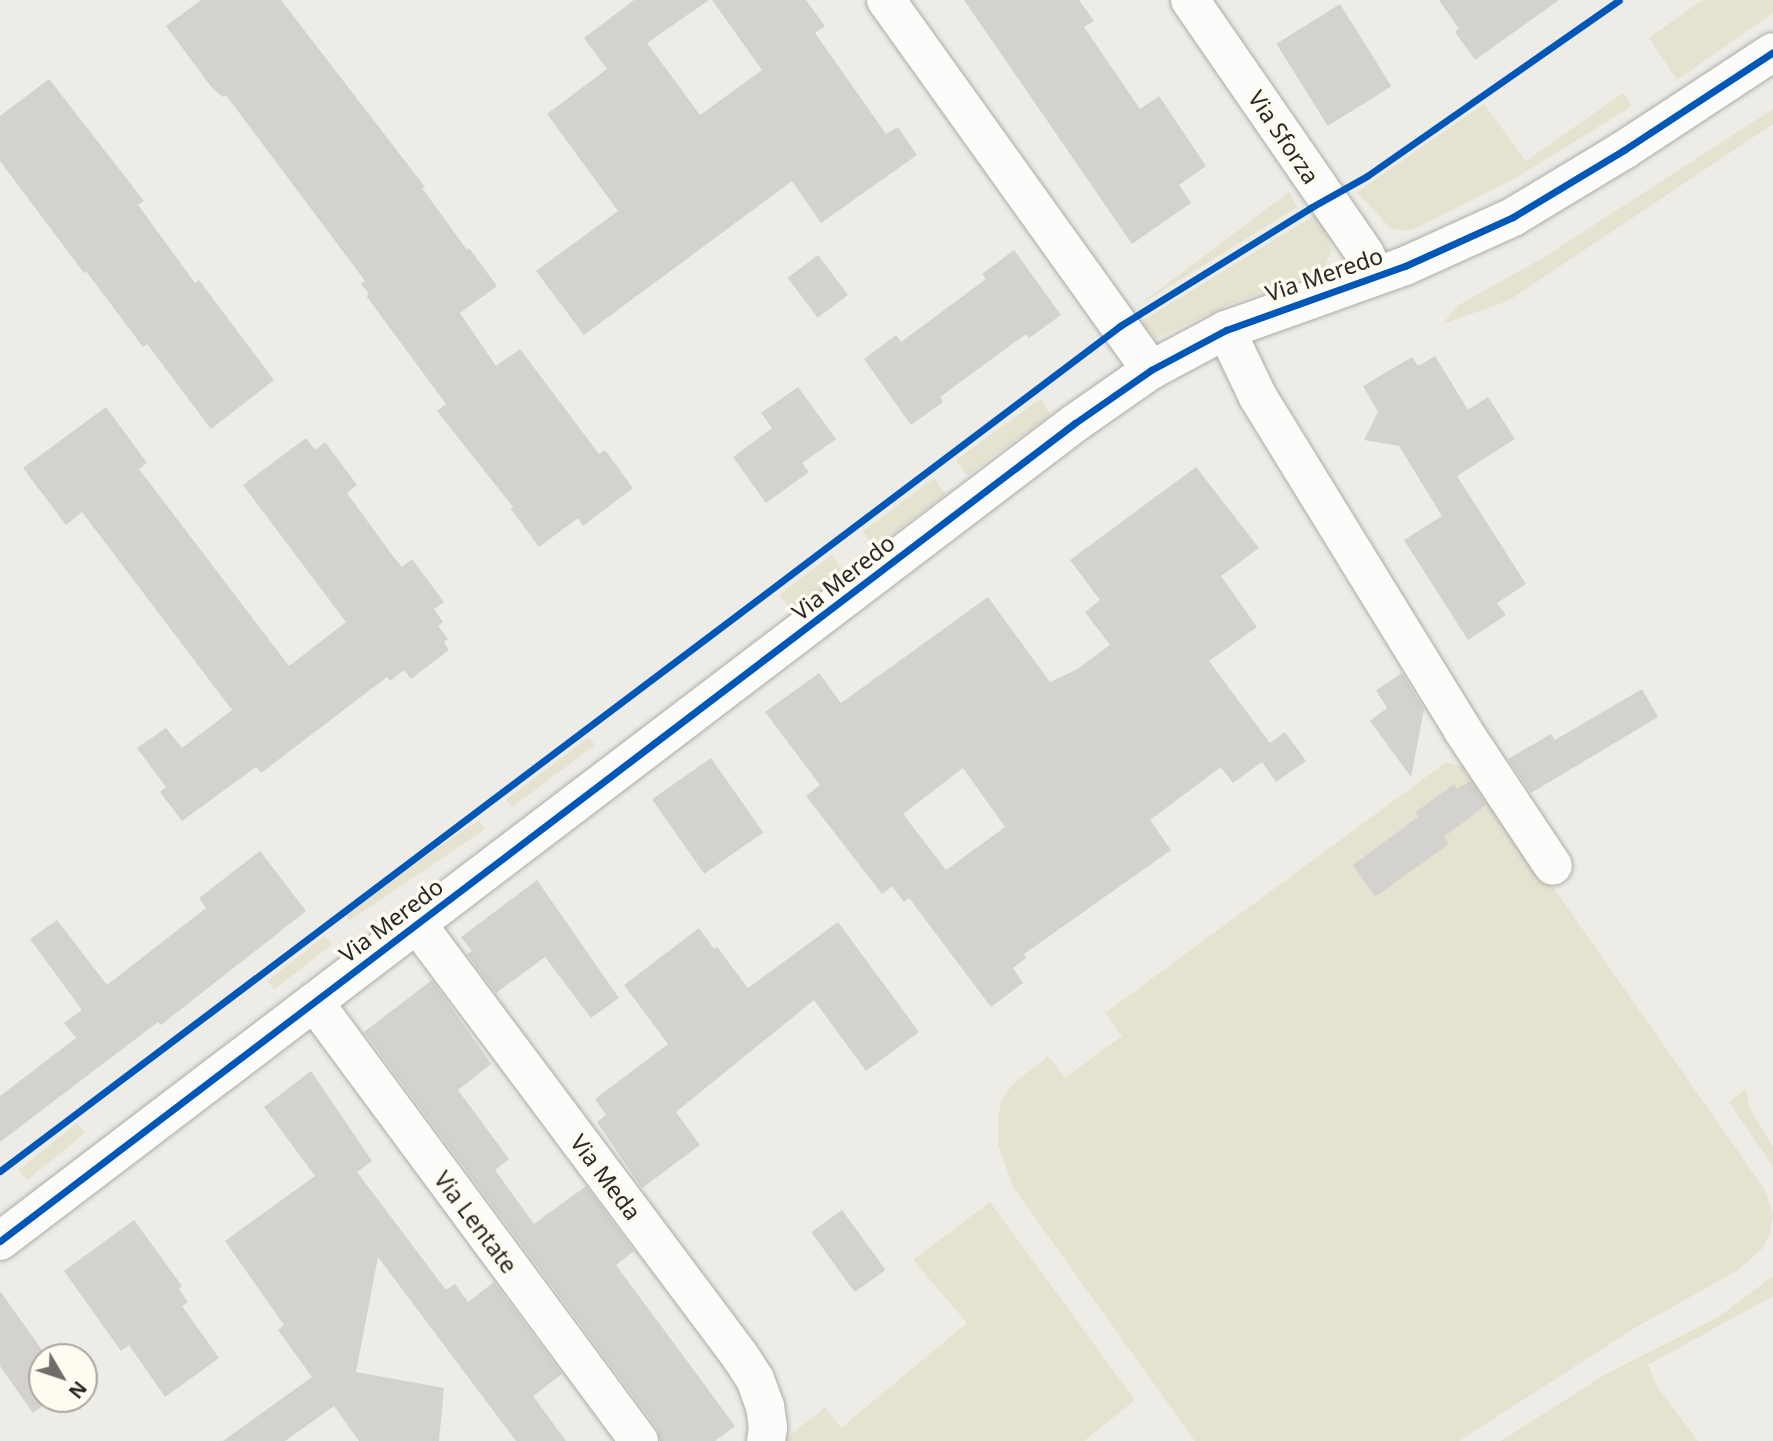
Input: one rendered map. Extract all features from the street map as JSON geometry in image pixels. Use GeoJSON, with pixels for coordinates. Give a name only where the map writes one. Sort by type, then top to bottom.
{"type":"FeatureCollection","features":[{"type":"Feature","properties":{"kind":"street"},"geometry":{"type":"LineString","coordinates":[[886,0],[1151,370]]}},
{"type":"Feature","properties":{"kind":"street","name":"Via Sforza"},"geometry":{"type":"LineString","coordinates":[[1190,0],[1365,254],[1375,276]]}},
{"type":"Feature","properties":{"kind":"street","name":"Via Meredo"},"geometry":{"type":"LineString","coordinates":[[0,1241],[1075,423],[1151,370],[1226,330],[1442,251],[1513,217],[1639,140],[1773,52]]}},
{"type":"Feature","properties":{"kind":"street"},"geometry":{"type":"LineString","coordinates":[[1226,330],[1258,397],[1462,729],[1553,866]]}},
{"type":"Feature","properties":{"kind":"street","name":"Via Meda"},"geometry":{"type":"LineString","coordinates":[[417,924],[740,1356],[755,1380],[765,1406],[768,1427],[766,1441]]}},
{"type":"Feature","properties":{"kind":"street","name":"Via Lentate"},"geometry":{"type":"LineString","coordinates":[[314,1002],[639,1441]]}},
{"type":"Feature","properties":{"kind":"shaded area"},"geometry":{"type":"Polygon","coordinates":[[[1702,0],[1773,0],[1773,13],[1677,80],[1649,38],[1702,0]]]}},
{"type":"Feature","properties":{"kind":"shaded area"},"geometry":{"type":"Polygon","coordinates":[[[1623,93],[1632,106],[1519,176],[1417,228],[1405,231],[1390,228],[1357,192],[1484,104],[1526,161],[1623,93]]]}},
{"type":"Feature","properties":{"kind":"shaded area"},"geometry":{"type":"Polygon","coordinates":[[[1773,109],[1773,124],[1508,301],[1442,324],[1459,305],[1546,256],[1773,109]]]}},
{"type":"Feature","properties":{"kind":"shaded area"},"geometry":{"type":"Polygon","coordinates":[[[1289,192],[1297,207],[1135,308],[1289,192]]]}},
{"type":"Feature","properties":{"kind":"shaded area"},"geometry":{"type":"Polygon","coordinates":[[[1315,215],[1327,233],[1331,250],[1326,265],[1317,273],[1233,303],[1155,339],[1142,321],[1315,215]]]}},
{"type":"Feature","properties":{"kind":"shaded area"},"geometry":{"type":"Polygon","coordinates":[[[1040,399],[1051,414],[967,476],[956,460],[1040,399]]]}},
{"type":"Feature","properties":{"kind":"shaded area"},"geometry":{"type":"Polygon","coordinates":[[[934,478],[946,494],[875,548],[863,532],[934,478]]]}},
{"type":"Feature","properties":{"kind":"shaded area"},"geometry":{"type":"Polygon","coordinates":[[[832,555],[844,571],[791,611],[779,595],[832,555]]]}},
{"type":"Feature","properties":{"kind":"shaded area"},"geometry":{"type":"Polygon","coordinates":[[[589,737],[595,745],[512,808],[506,800],[589,737]]]}},
{"type":"Feature","properties":{"kind":"shaded area"},"geometry":{"type":"Polygon","coordinates":[[[1445,763],[1469,767],[1765,1190],[1773,1215],[1769,1236],[1762,1249],[1738,1270],[1633,1329],[1459,1441],[1195,1441],[1013,1187],[998,1144],[998,1118],[1002,1100],[1012,1085],[1048,1056],[1065,1078],[1122,1036],[1105,1013],[1445,763]]]}},
{"type":"Feature","properties":{"kind":"shaded area"},"geometry":{"type":"Polygon","coordinates":[[[479,820],[485,829],[349,921],[343,912],[479,820]]]}},
{"type":"Feature","properties":{"kind":"shaded area"},"geometry":{"type":"Polygon","coordinates":[[[325,936],[332,945],[274,990],[267,981],[325,936]]]}},
{"type":"Feature","properties":{"kind":"shaded area"},"geometry":{"type":"Polygon","coordinates":[[[1746,1089],[1750,1109],[1773,1147],[1773,1167],[1729,1102],[1746,1089]]]}},
{"type":"Feature","properties":{"kind":"shaded area"},"geometry":{"type":"Polygon","coordinates":[[[77,1123],[85,1133],[27,1180],[19,1170],[77,1123]]]}},
{"type":"Feature","properties":{"kind":"shaded area"},"geometry":{"type":"Polygon","coordinates":[[[990,1202],[1135,1400],[1084,1441],[783,1441],[825,1407],[841,1428],[967,1323],[913,1260],[990,1202]]]}},
{"type":"Feature","properties":{"kind":"shaded area"},"geometry":{"type":"Polygon","coordinates":[[[1773,1276],[1773,1296],[1648,1365],[1658,1388],[1698,1441],[1501,1441],[1606,1374],[1717,1318],[1773,1276]]]}},
{"type":"Feature","properties":{"kind":"building"},"geometry":{"type":"Polygon","coordinates":[[[201,0],[281,0],[425,187],[422,188],[467,250],[469,248],[497,286],[460,313],[496,366],[520,349],[599,454],[605,450],[633,488],[583,526],[578,518],[539,547],[511,509],[513,507],[437,411],[446,404],[367,297],[368,293],[361,284],[365,281],[226,95],[223,97],[212,88],[166,26],[201,0]]]}},
{"type":"Feature","properties":{"kind":"building"},"geometry":{"type":"Polygon","coordinates":[[[634,0],[709,0],[647,43],[700,115],[762,70],[712,0],[806,0],[825,26],[815,33],[886,134],[898,127],[917,155],[821,223],[792,181],[584,335],[536,271],[618,211],[547,114],[607,69],[584,38],[634,0]]]}},
{"type":"Feature","properties":{"kind":"building"},"geometry":{"type":"Polygon","coordinates":[[[964,0],[1079,0],[1094,21],[1084,27],[1140,109],[1159,96],[1206,166],[1179,185],[1191,203],[1132,244],[964,0]]]}},
{"type":"Feature","properties":{"kind":"building"},"geometry":{"type":"Polygon","coordinates":[[[1439,0],[1559,0],[1475,60],[1455,32],[1459,29],[1439,0]]]}},
{"type":"Feature","properties":{"kind":"building"},"geometry":{"type":"Polygon","coordinates":[[[1340,4],[1391,86],[1328,126],[1276,44],[1340,4]]]}},
{"type":"Feature","properties":{"kind":"building"},"geometry":{"type":"Polygon","coordinates":[[[49,79],[144,201],[138,205],[195,283],[199,280],[274,380],[211,429],[147,344],[143,347],[86,271],[84,273],[0,161],[0,116],[49,79]]]}},
{"type":"Feature","properties":{"kind":"building"},"geometry":{"type":"Polygon","coordinates":[[[1014,250],[1061,315],[1029,338],[1026,334],[940,397],[943,402],[911,425],[864,359],[896,335],[901,342],[986,279],[982,274],[1014,250]]]}},
{"type":"Feature","properties":{"kind":"building"},"geometry":{"type":"Polygon","coordinates":[[[818,255],[848,295],[818,318],[788,278],[818,255]]]}},
{"type":"Feature","properties":{"kind":"building"},"geometry":{"type":"Polygon","coordinates":[[[1435,356],[1468,410],[1488,397],[1515,439],[1457,476],[1526,584],[1497,603],[1506,615],[1468,640],[1404,540],[1442,516],[1399,446],[1364,440],[1378,412],[1363,386],[1412,357],[1418,366],[1435,356]]]}},
{"type":"Feature","properties":{"kind":"building"},"geometry":{"type":"Polygon","coordinates":[[[798,387],[836,439],[802,463],[809,472],[766,503],[733,457],[772,428],[761,413],[798,387]]]}},
{"type":"Feature","properties":{"kind":"building"},"geometry":{"type":"Polygon","coordinates":[[[106,407],[147,463],[139,469],[289,666],[346,622],[243,485],[306,438],[315,450],[325,442],[357,485],[347,493],[392,555],[402,567],[412,559],[444,602],[434,609],[443,622],[438,626],[448,639],[444,642],[449,650],[411,679],[404,670],[390,681],[387,677],[261,773],[256,767],[182,821],[160,792],[166,787],[137,748],[166,728],[182,748],[232,710],[82,512],[66,525],[23,468],[106,407]]]}},
{"type":"Feature","properties":{"kind":"building"},"geometry":{"type":"Polygon","coordinates":[[[1196,467],[1259,548],[1221,576],[1257,627],[1209,661],[1270,743],[1285,732],[1306,761],[1276,782],[1262,762],[1233,783],[1221,767],[1150,820],[1171,850],[1024,954],[1026,958],[1013,968],[1023,983],[991,1007],[909,898],[904,902],[892,886],[882,894],[806,796],[820,785],[765,712],[819,673],[841,703],[988,597],[1050,682],[1076,670],[1110,645],[1085,612],[1100,600],[1070,560],[1196,467]],[[963,768],[903,814],[946,870],[1005,827],[963,768]]]}},
{"type":"Feature","properties":{"kind":"building"},"geometry":{"type":"Polygon","coordinates":[[[1402,673],[1424,709],[1411,777],[1370,721],[1387,708],[1376,690],[1402,673]]]}},
{"type":"Feature","properties":{"kind":"building"},"geometry":{"type":"Polygon","coordinates":[[[1642,689],[1658,717],[1531,793],[1508,759],[1551,734],[1555,740],[1642,689]]]}},
{"type":"Feature","properties":{"kind":"building"},"geometry":{"type":"Polygon","coordinates":[[[711,758],[763,833],[704,874],[652,799],[711,758]]]}},
{"type":"Feature","properties":{"kind":"building"},"geometry":{"type":"Polygon","coordinates":[[[1470,781],[1486,805],[1444,837],[1449,844],[1375,897],[1353,865],[1418,817],[1416,812],[1454,784],[1457,789],[1470,781]]]}},
{"type":"Feature","properties":{"kind":"building"},"geometry":{"type":"Polygon","coordinates":[[[260,851],[306,911],[161,1025],[158,1022],[0,1142],[0,1096],[76,1038],[64,1023],[82,1010],[30,939],[57,920],[107,985],[206,908],[199,898],[260,851]]]}},
{"type":"Feature","properties":{"kind":"building"},"geometry":{"type":"Polygon","coordinates":[[[537,880],[619,998],[591,1018],[545,957],[496,993],[467,954],[472,951],[461,937],[537,880]]]}},
{"type":"Feature","properties":{"kind":"building"},"geometry":{"type":"Polygon","coordinates":[[[838,922],[919,1032],[866,1071],[814,1000],[676,1112],[700,1145],[642,1188],[597,1122],[606,1115],[595,1099],[668,1044],[624,985],[699,928],[748,988],[838,922]]]}},
{"type":"Feature","properties":{"kind":"building"},"geometry":{"type":"Polygon","coordinates":[[[432,980],[491,1064],[458,1090],[509,1159],[495,1170],[534,1224],[586,1186],[634,1251],[616,1265],[735,1426],[715,1441],[660,1441],[657,1428],[364,1032],[432,980]]]}},
{"type":"Feature","properties":{"kind":"building"},"geometry":{"type":"Polygon","coordinates":[[[311,1071],[372,1161],[357,1172],[446,1290],[455,1284],[468,1302],[494,1282],[562,1374],[533,1396],[566,1441],[516,1441],[378,1257],[356,1372],[444,1388],[439,1441],[359,1441],[334,1406],[285,1441],[223,1441],[312,1377],[278,1330],[284,1325],[225,1241],[315,1176],[264,1107],[311,1071]]]}},
{"type":"Feature","properties":{"kind":"building"},"geometry":{"type":"Polygon","coordinates":[[[842,1210],[885,1270],[855,1292],[811,1232],[842,1210]]]}},
{"type":"Feature","properties":{"kind":"building"},"geometry":{"type":"Polygon","coordinates":[[[134,1220],[182,1286],[179,1289],[188,1302],[182,1306],[219,1358],[165,1397],[129,1345],[121,1351],[64,1271],[134,1220]]]}},
{"type":"Feature","properties":{"kind":"building"},"geometry":{"type":"Polygon","coordinates":[[[0,1291],[37,1343],[28,1343],[28,1406],[0,1366],[0,1291]]]}},
{"type":"Feature","properties":{"kind":"cycle path"},"geometry":{"type":"LineString","coordinates":[[0,1171],[1120,326],[1310,208],[1367,176],[1619,0]]}},
{"type":"Feature","properties":{"kind":"cycle path"},"geometry":{"type":"LineString","coordinates":[[0,1241],[1075,423],[1151,370],[1226,330],[1405,266],[1513,217],[1624,150],[1773,52]]}}]}
